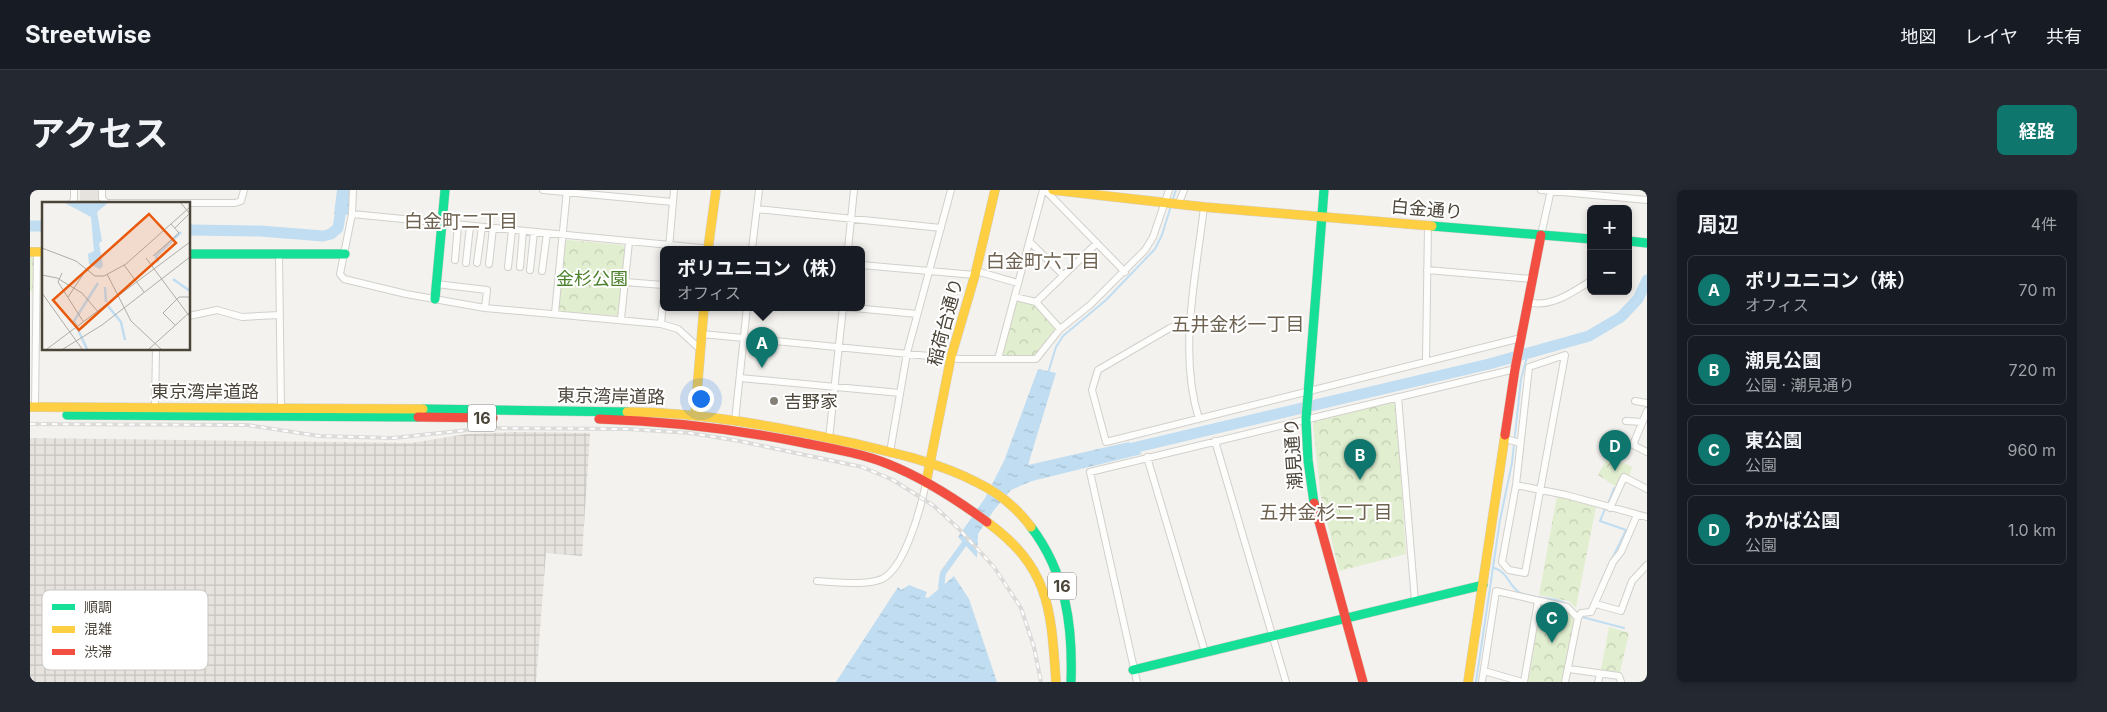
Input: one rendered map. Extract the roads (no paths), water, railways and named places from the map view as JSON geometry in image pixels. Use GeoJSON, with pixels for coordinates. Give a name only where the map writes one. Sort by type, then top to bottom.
{"type":"FeatureCollection","features":[{"type":"Feature","properties":{"kind":"main road"},"geometry":{"type":"LineString","coordinates":[[435,299],[445,190]]}},
{"type":"Feature","properties":{"kind":"main road"},"geometry":{"type":"LineString","coordinates":[[709,246],[716,190]]}},
{"type":"Feature","properties":{"kind":"main road","name":"稲荷台通り"},"geometry":{"type":"LineString","coordinates":[[926,483],[951,357],[975,273],[995,190]]}},
{"type":"Feature","properties":{"kind":"main road","name":"白金通り"},"geometry":{"type":"LineString","coordinates":[[1053,190],[1126,194],[1178,205],[1204,208],[1587,238]]}},
{"type":"Feature","properties":{"kind":"main road","name":"潮見通り"},"geometry":{"type":"LineString","coordinates":[[1324,190],[1306,420],[1308,460],[1315,511],[1343,618],[1363,682]]}},
{"type":"Feature","properties":{"kind":"main road"},"geometry":{"type":"LineString","coordinates":[[1468,682],[1506,439],[1515,368],[1542,235]]}},
{"type":"Feature","properties":{"kind":"main road"},"geometry":{"type":"LineString","coordinates":[[1632,242],[1645,243]]}},
{"type":"Feature","properties":{"kind":"main road"},"geometry":{"type":"LineString","coordinates":[[190,254],[345,254]]}},
{"type":"Feature","properties":{"kind":"main road"},"geometry":{"type":"LineString","coordinates":[[695,415],[704,311]]}},
{"type":"Feature","properties":{"kind":"main road","name":"東京湾岸道路"},"geometry":{"type":"LineString","coordinates":[[32,410],[155,407],[625,411],[695,415],[736,421],[828,443],[887,464],[926,483],[994,526],[1025,556],[1047,598],[1053,620],[1056,682]]}},
{"type":"Feature","properties":{"kind":"main road","name":"東京湾岸道路"},"geometry":{"type":"LineString","coordinates":[[32,410],[642,420],[678,422],[741,430],[890,452],[930,464],[975,481],[1010,506],[1042,541],[1053,560],[1059,576],[1072,630],[1071,682]]}},
{"type":"Feature","properties":{"kind":"main road"},"geometry":{"type":"LineString","coordinates":[[1134,670],[1415,600],[1483,585]]}},
{"type":"Feature","properties":{"kind":"street"},"geometry":{"type":"LineString","coordinates":[[102,190],[103,200],[106,202]]}},
{"type":"Feature","properties":{"kind":"street"},"geometry":{"type":"LineString","coordinates":[[190,203],[235,203],[240,201],[244,190]]}},
{"type":"Feature","properties":{"kind":"street"},"geometry":{"type":"LineString","coordinates":[[353,190],[352,214],[340,274],[344,279],[406,294],[485,308],[555,312],[661,324],[678,329],[700,349]]}},
{"type":"Feature","properties":{"kind":"street"},"geometry":{"type":"LineString","coordinates":[[543,190],[673,202]]}},
{"type":"Feature","properties":{"kind":"street"},"geometry":{"type":"LineString","coordinates":[[669,246],[674,190]]}},
{"type":"Feature","properties":{"kind":"street"},"geometry":{"type":"LineString","coordinates":[[752,246],[759,190]]}},
{"type":"Feature","properties":{"kind":"street"},"geometry":{"type":"LineString","coordinates":[[848,246],[854,190]]}},
{"type":"Feature","properties":{"kind":"street"},"geometry":{"type":"LineString","coordinates":[[890,452],[907,353],[951,190]]}},
{"type":"Feature","properties":{"kind":"street"},"geometry":{"type":"LineString","coordinates":[[998,360],[1044,190]]}},
{"type":"Feature","properties":{"kind":"street"},"geometry":{"type":"LineString","coordinates":[[1044,190],[1125,272]]}},
{"type":"Feature","properties":{"kind":"street"},"geometry":{"type":"LineString","coordinates":[[702,334],[960,359],[1036,359],[1060,329],[1125,272],[1145,250],[1153,237],[1169,190]]}},
{"type":"Feature","properties":{"kind":"street"},"geometry":{"type":"LineString","coordinates":[[1178,205],[1184,190]]}},
{"type":"Feature","properties":{"kind":"street"},"geometry":{"type":"LineString","coordinates":[[1541,190],[1647,200]]}},
{"type":"Feature","properties":{"kind":"street"},"geometry":{"type":"LineString","coordinates":[[1542,235],[1551,190]]}},
{"type":"Feature","properties":{"kind":"street"},"geometry":{"type":"LineString","coordinates":[[555,312],[567,191]]}},
{"type":"Feature","properties":{"kind":"street"},"geometry":{"type":"LineString","coordinates":[[1199,419],[1193,401],[1188,352],[1204,208]]}},
{"type":"Feature","properties":{"kind":"street"},"geometry":{"type":"LineString","coordinates":[[757,210],[941,228]]}},
{"type":"Feature","properties":{"kind":"street"},"geometry":{"type":"LineString","coordinates":[[352,214],[661,246]]}},
{"type":"Feature","properties":{"kind":"street"},"geometry":{"type":"LineString","coordinates":[[454,260],[458,225]]}},
{"type":"Feature","properties":{"kind":"street"},"geometry":{"type":"LineString","coordinates":[[466,263],[470,226]]}},
{"type":"Feature","properties":{"kind":"street"},"geometry":{"type":"LineString","coordinates":[[1426,361],[1428,226]]}},
{"type":"Feature","properties":{"kind":"street"},"geometry":{"type":"LineString","coordinates":[[477,263],[482,227]]}},
{"type":"Feature","properties":{"kind":"street"},"geometry":{"type":"LineString","coordinates":[[489,264],[493,228]]}},
{"type":"Feature","properties":{"kind":"street"},"geometry":{"type":"LineString","coordinates":[[508,267],[512,230]]}},
{"type":"Feature","properties":{"kind":"street"},"geometry":{"type":"LineString","coordinates":[[520,267],[523,231]]}},
{"type":"Feature","properties":{"kind":"street"},"geometry":{"type":"LineString","coordinates":[[530,270],[534,232]]}},
{"type":"Feature","properties":{"kind":"street"},"geometry":{"type":"LineString","coordinates":[[542,271],[546,234]]}},
{"type":"Feature","properties":{"kind":"street"},"geometry":{"type":"LineString","coordinates":[[621,319],[629,242]]}},
{"type":"Feature","properties":{"kind":"street"},"geometry":{"type":"LineString","coordinates":[[1030,242],[1063,275]]}},
{"type":"Feature","properties":{"kind":"street"},"geometry":{"type":"LineString","coordinates":[[1036,302],[1096,243]]}},
{"type":"Feature","properties":{"kind":"street"},"geometry":{"type":"LineString","coordinates":[[32,410],[37,252]]}},
{"type":"Feature","properties":{"kind":"street"},"geometry":{"type":"LineString","coordinates":[[279,254],[281,408]]}},
{"type":"Feature","properties":{"kind":"street"},"geometry":{"type":"LineString","coordinates":[[865,265],[929,272],[975,273],[1018,283]]}},
{"type":"Feature","properties":{"kind":"street"},"geometry":{"type":"LineString","coordinates":[[1427,270],[1532,279]]}},
{"type":"Feature","properties":{"kind":"street"},"geometry":{"type":"LineString","coordinates":[[625,282],[660,285]]}},
{"type":"Feature","properties":{"kind":"street"},"geometry":{"type":"LineString","coordinates":[[1528,302],[1539,305],[1553,301],[1587,283]]}},
{"type":"Feature","properties":{"kind":"street"},"geometry":{"type":"LineString","coordinates":[[436,284],[487,290],[485,308]]}},
{"type":"Feature","properties":{"kind":"street"},"geometry":{"type":"LineString","coordinates":[[1015,297],[1036,302],[1060,329]]}},
{"type":"Feature","properties":{"kind":"street"},"geometry":{"type":"LineString","coordinates":[[865,309],[917,314]]}},
{"type":"Feature","properties":{"kind":"street"},"geometry":{"type":"LineString","coordinates":[[190,316],[217,310],[242,317],[279,315]]}},
{"type":"Feature","properties":{"kind":"street"},"geometry":{"type":"LineString","coordinates":[[661,324],[662,311]]}},
{"type":"Feature","properties":{"kind":"street"},"geometry":{"type":"LineString","coordinates":[[736,421],[747,311]]}},
{"type":"Feature","properties":{"kind":"street"},"geometry":{"type":"LineString","coordinates":[[828,443],[844,311]]}},
{"type":"Feature","properties":{"kind":"street"},"geometry":{"type":"LineString","coordinates":[[1191,318],[1170,328],[1098,370],[1092,390],[1106,442],[1308,393],[1521,338]]}},
{"type":"Feature","properties":{"kind":"street"},"geometry":{"type":"LineString","coordinates":[[155,407],[156,350]]}},
{"type":"Feature","properties":{"kind":"street"},"geometry":{"type":"LineString","coordinates":[[1565,355],[1525,573],[1509,570],[1502,562],[1516,485],[1529,367],[1565,355]]}},
{"type":"Feature","properties":{"kind":"street"},"geometry":{"type":"LineString","coordinates":[[1137,682],[1090,472],[1515,368]]}},
{"type":"Feature","properties":{"kind":"street"},"geometry":{"type":"LineString","coordinates":[[740,378],[900,392]]}},
{"type":"Feature","properties":{"kind":"street"},"geometry":{"type":"LineString","coordinates":[[1398,397],[1415,600]]}},
{"type":"Feature","properties":{"kind":"street"},"geometry":{"type":"LineString","coordinates":[[1635,401],[1647,403]]}},
{"type":"Feature","properties":{"kind":"street"},"geometry":{"type":"LineString","coordinates":[[1647,412],[1633,445],[1647,452]]}},
{"type":"Feature","properties":{"kind":"street"},"geometry":{"type":"LineString","coordinates":[[1626,421],[1642,422]]}},
{"type":"Feature","properties":{"kind":"street"},"geometry":{"type":"LineString","coordinates":[[1506,439],[1520,443]]}},
{"type":"Feature","properties":{"kind":"street"},"geometry":{"type":"LineString","coordinates":[[1215,441],[1286,682]]}},
{"type":"Feature","properties":{"kind":"street"},"geometry":{"type":"LineString","coordinates":[[1634,441],[1647,448]]}},
{"type":"Feature","properties":{"kind":"street"},"geometry":{"type":"LineString","coordinates":[[1147,457],[1205,652]]}},
{"type":"Feature","properties":{"kind":"street"},"geometry":{"type":"LineString","coordinates":[[1610,508],[1624,477],[1647,489]]}},
{"type":"Feature","properties":{"kind":"street"},"geometry":{"type":"LineString","coordinates":[[817,581],[874,582],[886,577],[901,557],[922,503],[926,483]]}},
{"type":"Feature","properties":{"kind":"street"},"geometry":{"type":"LineString","coordinates":[[1516,485],[1575,497],[1647,517]]}},
{"type":"Feature","properties":{"kind":"street"},"geometry":{"type":"LineString","coordinates":[[1565,682],[1578,618],[1582,614],[1591,612],[1596,604],[1637,515]]}},
{"type":"Feature","properties":{"kind":"street"},"geometry":{"type":"LineString","coordinates":[[1596,604],[1621,611],[1632,582],[1647,565]]}},
{"type":"Feature","properties":{"kind":"street"},"geometry":{"type":"LineString","coordinates":[[1482,682],[1496,591],[1567,607],[1578,618]]}},
{"type":"Feature","properties":{"kind":"street"},"geometry":{"type":"LineString","coordinates":[[1484,671],[1523,682],[1538,601]]}},
{"type":"Feature","properties":{"kind":"street"},"geometry":{"type":"LineString","coordinates":[[1569,669],[1619,676],[1622,682]]}},
{"type":"Feature","properties":{"kind":"street"},"geometry":{"type":"LineString","coordinates":[[1598,682],[1600,674]]}},
{"type":"Feature","properties":{"kind":"water"},"geometry":{"type":"Polygon","coordinates":[[[337,190],[351,190],[348,215],[334,214],[337,190]]]}},
{"type":"Feature","properties":{"kind":"water"},"geometry":{"type":"Polygon","coordinates":[[[1038,369],[1056,373],[1028,465],[1129,442],[1142,454],[1032,481],[1011,490],[994,510],[978,534],[977,558],[958,537],[985,498],[1004,461],[1038,369]]]}},
{"type":"Feature","properties":{"kind":"water"},"geometry":{"type":"Polygon","coordinates":[[[954,576],[969,599],[997,682],[836,682],[898,587],[901,590],[909,585],[927,592],[925,597],[928,598],[954,576]]]}},
{"type":"Feature","properties":{"kind":"waterway"},"geometry":{"type":"LineString","coordinates":[[190,230],[260,231],[323,236],[331,234],[338,228],[344,190]]}},
{"type":"Feature","properties":{"kind":"waterway"},"geometry":{"type":"LineString","coordinates":[[1172,201],[1176,190]]}},
{"type":"Feature","properties":{"kind":"waterway"},"geometry":{"type":"LineString","coordinates":[[1048,373],[1056,347],[1063,336],[1106,300],[1155,249],[1162,235],[1171,206]]}},
{"type":"Feature","properties":{"kind":"waterway"},"geometry":{"type":"LineString","coordinates":[[30,226],[42,226]]}},
{"type":"Feature","properties":{"kind":"waterway"},"geometry":{"type":"LineString","coordinates":[[1120,451],[1489,364],[1589,336],[1621,317],[1638,299],[1647,280]]}},
{"type":"Feature","properties":{"kind":"waterway"},"geometry":{"type":"LineString","coordinates":[[1476,682],[1500,520],[1512,463],[1521,379],[1528,353]]}},
{"type":"Feature","properties":{"kind":"waterway"},"geometry":{"type":"LineString","coordinates":[[1608,504],[1614,488]]}},
{"type":"Feature","properties":{"kind":"waterway"},"geometry":{"type":"LineString","coordinates":[[1600,584],[1626,530],[1600,521],[1605,509]]}},
{"type":"Feature","properties":{"kind":"waterway"},"geometry":{"type":"LineString","coordinates":[[941,587],[943,573],[969,537]]}},
{"type":"Feature","properties":{"kind":"waterway"},"geometry":{"type":"LineString","coordinates":[[1494,568],[1502,572],[1519,592],[1525,595],[1562,602],[1574,610]]}},
{"type":"Feature","properties":{"kind":"waterway"},"geometry":{"type":"LineString","coordinates":[[1582,617],[1624,628]]}},
{"type":"Feature","properties":{"kind":"railway"},"geometry":{"type":"LineString","coordinates":[[30,424],[247,425],[319,436],[393,438],[486,428],[627,429],[690,433],[739,441],[862,467],[893,480],[934,506],[959,529],[994,567],[1021,608],[1034,647],[1041,682]]}},
{"type":"Feature","properties":{"kind":"place","name":"ポリユニコン（株）"},"geometry":{"type":"Point","coordinates":[762,368]}},
{"type":"Feature","properties":{"kind":"place","name":"吉野家"},"geometry":{"type":"Point","coordinates":[774,401]}},
{"type":"Feature","properties":{"kind":"place","name":"わかば公園"},"geometry":{"type":"Point","coordinates":[1615,471]}},
{"type":"Feature","properties":{"kind":"place","name":"潮見公園"},"geometry":{"type":"Point","coordinates":[1360,480]}},
{"type":"Feature","properties":{"kind":"place","name":"東公園"},"geometry":{"type":"Point","coordinates":[1552,643]}},
{"type":"Feature","properties":{"kind":"district","name":"白金町二丁目"},"geometry":{"type":"Point","coordinates":[461,221]}},
{"type":"Feature","properties":{"kind":"district","name":"白金町六丁目"},"geometry":{"type":"Point","coordinates":[1043,261]}},
{"type":"Feature","properties":{"kind":"district","name":"五井金杉一丁目"},"geometry":{"type":"Point","coordinates":[1238,324]}},
{"type":"Feature","properties":{"kind":"district","name":"五井金杉二丁目"},"geometry":{"type":"Point","coordinates":[1326,512]}},
{"type":"Feature","properties":{"kind":"park label","name":"金杉公園"},"geometry":{"type":"Point","coordinates":[592,278]}}]}
